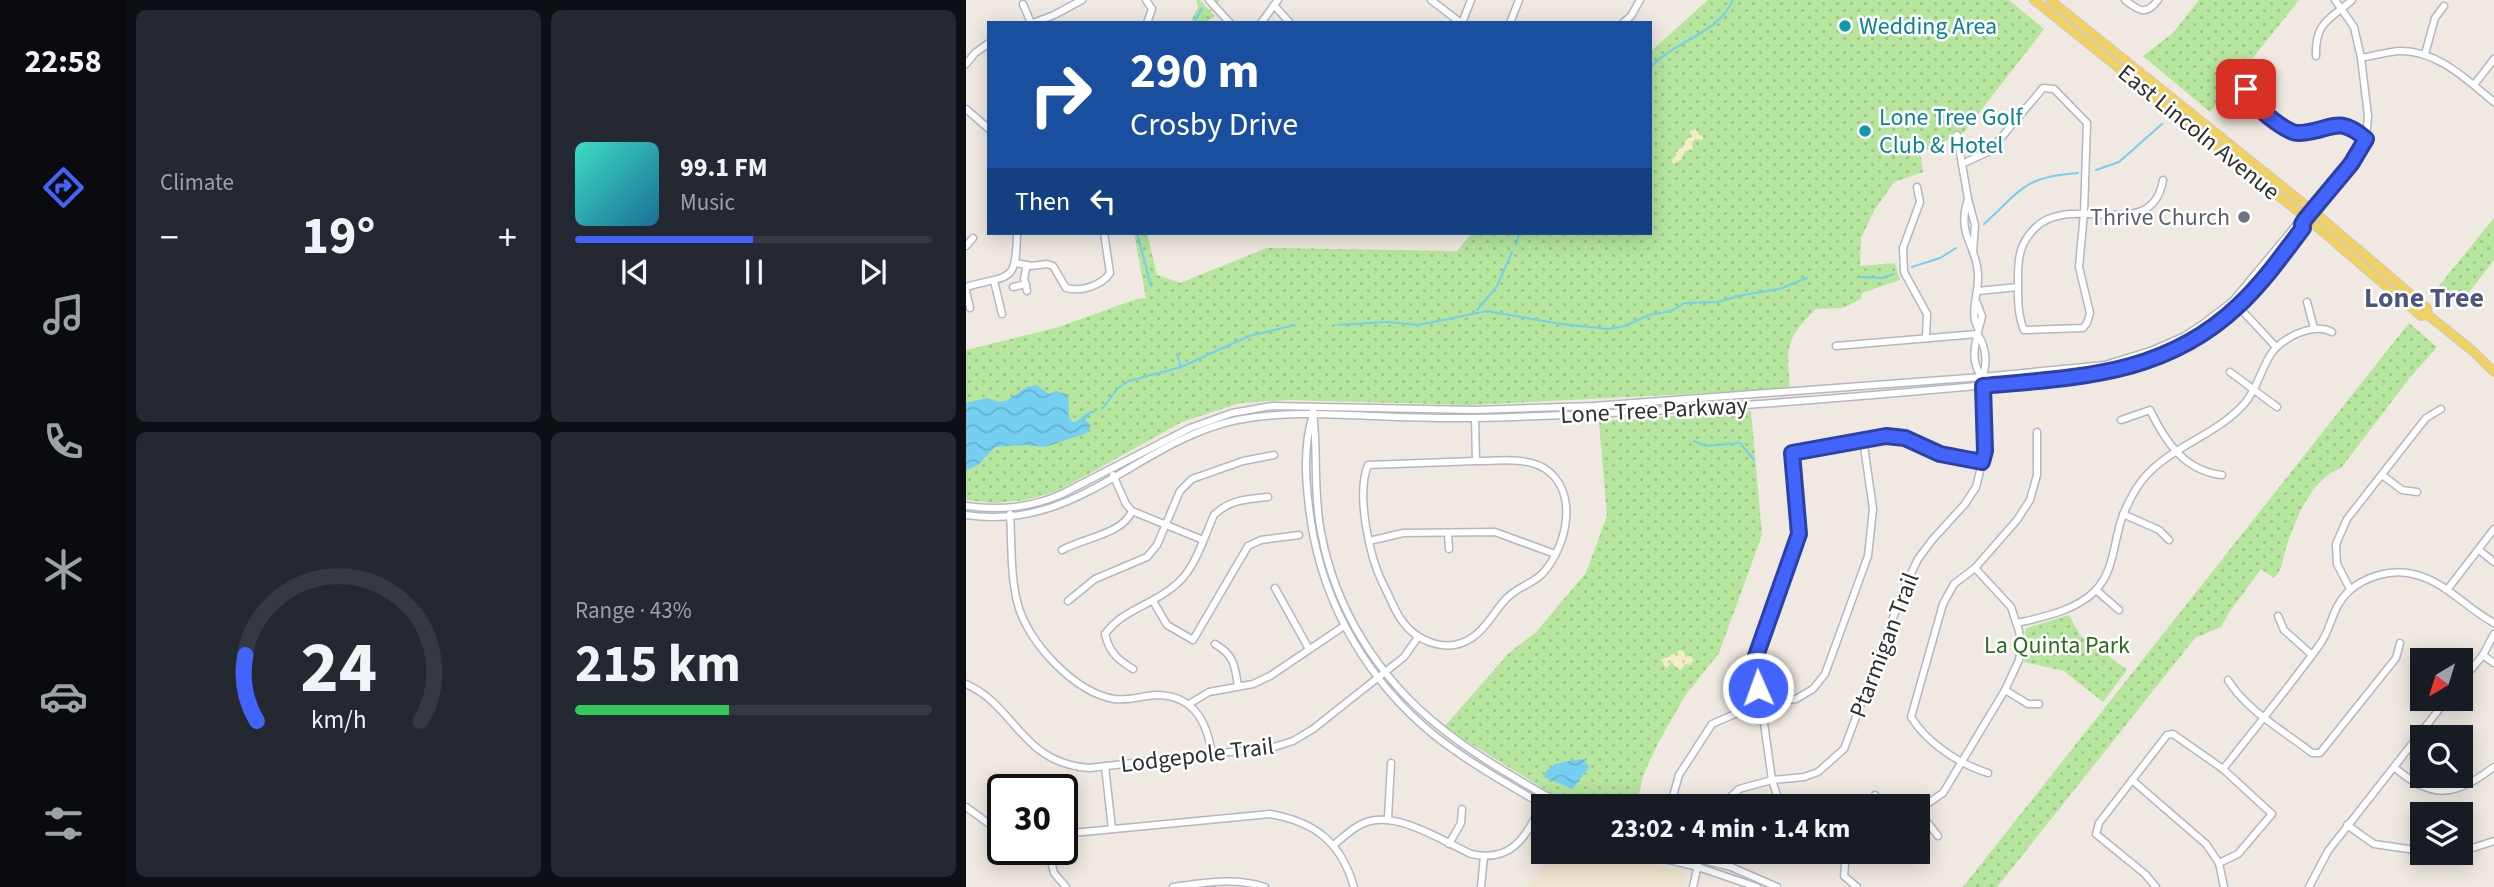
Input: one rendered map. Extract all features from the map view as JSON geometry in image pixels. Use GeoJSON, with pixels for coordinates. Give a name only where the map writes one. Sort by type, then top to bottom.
{"type":"FeatureCollection","features":[{"type":"Feature","properties":{"kind":"main road","name":"East Lincoln Avenue"},"geometry":{"type":"LineString","coordinates":[[2034,0],[2307,218]]}},
{"type":"Feature","properties":{"kind":"main road","name":"East Lincoln Avenue"},"geometry":{"type":"LineString","coordinates":[[2050,0],[2421,316],[2428,314],[2494,372]]}},
{"type":"Feature","properties":{"kind":"street"},"geometry":{"type":"LineString","coordinates":[[1038,21],[1082,0]]}},
{"type":"Feature","properties":{"kind":"street"},"geometry":{"type":"LineString","coordinates":[[1146,0],[1152,9],[1148,21]]}},
{"type":"Feature","properties":{"kind":"street"},"geometry":{"type":"LineString","coordinates":[[1209,0],[1228,21]]}},
{"type":"Feature","properties":{"kind":"street"},"geometry":{"type":"LineString","coordinates":[[1431,0],[1458,21]]}},
{"type":"Feature","properties":{"kind":"street"},"geometry":{"type":"LineString","coordinates":[[1462,21],[1471,0]]}},
{"type":"Feature","properties":{"kind":"street"},"geometry":{"type":"LineString","coordinates":[[1511,21],[1518,0]]}},
{"type":"Feature","properties":{"kind":"street"},"geometry":{"type":"LineString","coordinates":[[1625,21],[1640,0]]}},
{"type":"Feature","properties":{"kind":"street"},"geometry":{"type":"LineString","coordinates":[[2125,0],[2138,10],[2145,11],[2152,8],[2158,0]]}},
{"type":"Feature","properties":{"kind":"street"},"geometry":{"type":"LineString","coordinates":[[2336,0],[2354,27],[2361,58],[2368,116],[2366,139]]}},
{"type":"Feature","properties":{"kind":"street"},"geometry":{"type":"LineString","coordinates":[[2316,56],[2316,40],[2322,24],[2352,0]]}},
{"type":"Feature","properties":{"kind":"street"},"geometry":{"type":"LineString","coordinates":[[1262,21],[1276,3],[1289,21]]}},
{"type":"Feature","properties":{"kind":"street"},"geometry":{"type":"LineString","coordinates":[[1023,4],[1031,21]]}},
{"type":"Feature","properties":{"kind":"street"},"geometry":{"type":"LineString","coordinates":[[2425,54],[2435,18],[2444,6]]}},
{"type":"Feature","properties":{"kind":"street"},"geometry":{"type":"LineString","coordinates":[[966,64],[987,44]]}},
{"type":"Feature","properties":{"kind":"street"},"geometry":{"type":"LineString","coordinates":[[2361,58],[2397,51],[2425,54],[2443,63],[2494,102]]}},
{"type":"Feature","properties":{"kind":"street"},"geometry":{"type":"LineString","coordinates":[[2474,85],[2494,59]]}},
{"type":"Feature","properties":{"kind":"street"},"geometry":{"type":"LineString","coordinates":[[1962,164],[1990,152],[2043,88],[2054,89],[2087,123],[2084,213],[2080,267],[2090,313],[2083,328],[2025,330],[2020,319],[2018,287],[2018,258],[2024,239],[2039,224],[2057,215],[2084,213],[2124,216],[2146,210],[2152,205],[2163,180]]}},
{"type":"Feature","properties":{"kind":"street"},"geometry":{"type":"LineString","coordinates":[[2246,89],[2253,102],[2286,130],[2297,134],[2337,125],[2351,126],[2366,139]]}},
{"type":"Feature","properties":{"kind":"street"},"geometry":{"type":"LineString","coordinates":[[966,109],[987,127]]}},
{"type":"Feature","properties":{"kind":"street","name":"Ptarmigan Trail"},"geometry":{"type":"LineString","coordinates":[[1734,794],[1739,789],[1772,780],[1804,777],[1818,772],[1844,749],[1905,586],[1918,559],[1976,487],[1985,451],[1982,377],[1985,370],[1984,343],[1978,331],[1982,316],[1977,303],[1978,271],[1973,253],[1975,225],[1957,135]]}},
{"type":"Feature","properties":{"kind":"street","name":"Lone Tree Parkway"},"geometry":{"type":"LineString","coordinates":[[966,514],[1010,517],[1054,507],[1175,443],[1216,426],[1273,414],[1475,415],[1670,411],[1983,386],[2096,374],[2141,364],[2208,331],[2235,304],[2282,256],[2303,228],[2307,218],[2351,164],[2366,139]]}},
{"type":"Feature","properties":{"kind":"street"},"geometry":{"type":"LineString","coordinates":[[1917,187],[1920,202],[1903,248],[1904,272],[1927,314],[1926,338]]}},
{"type":"Feature","properties":{"kind":"street"},"geometry":{"type":"LineString","coordinates":[[971,308],[966,289],[1010,274],[1016,262],[1017,235]]}},
{"type":"Feature","properties":{"kind":"street"},"geometry":{"type":"LineString","coordinates":[[1016,262],[1053,266],[1066,288],[1074,290],[1092,286],[1102,282],[1110,273],[1104,235]]}},
{"type":"Feature","properties":{"kind":"street"},"geometry":{"type":"LineString","coordinates":[[966,246],[973,238]]}},
{"type":"Feature","properties":{"kind":"street"},"geometry":{"type":"LineString","coordinates":[[1013,287],[1026,288],[1024,278],[1027,265]]}},
{"type":"Feature","properties":{"kind":"street"},"geometry":{"type":"LineString","coordinates":[[994,281],[1002,314]]}},
{"type":"Feature","properties":{"kind":"street"},"geometry":{"type":"LineString","coordinates":[[1978,291],[2018,287]]}},
{"type":"Feature","properties":{"kind":"street"},"geometry":{"type":"LineString","coordinates":[[2306,302],[2314,328]]}},
{"type":"Feature","properties":{"kind":"street"},"geometry":{"type":"LineString","coordinates":[[2235,304],[2276,347]]}},
{"type":"Feature","properties":{"kind":"street","name":"Lone Tree Parkway"},"geometry":{"type":"LineString","coordinates":[[966,506],[1010,509],[1053,498],[1172,436],[1214,418],[1272,406],[1313,405],[1475,415],[2084,368],[2123,360],[2183,337],[2235,304]]}},
{"type":"Feature","properties":{"kind":"street"},"geometry":{"type":"LineString","coordinates":[[2017,623],[2071,608],[2096,590],[2112,563],[2123,514],[2148,473],[2176,451],[2233,414],[2255,390],[2276,347],[2287,339],[2314,328],[2325,328],[2332,332]]}},
{"type":"Feature","properties":{"kind":"street"},"geometry":{"type":"LineString","coordinates":[[1836,346],[1978,331]]}},
{"type":"Feature","properties":{"kind":"street"},"geometry":{"type":"LineString","coordinates":[[2230,372],[2277,407]]}},
{"type":"Feature","properties":{"kind":"street"},"geometry":{"type":"LineString","coordinates":[[1313,405],[1318,516],[1330,570],[1352,622],[1385,672],[1442,730],[1544,794]]}},
{"type":"Feature","properties":{"kind":"street"},"geometry":{"type":"LineString","coordinates":[[2350,590],[2337,564],[2336,544],[2347,519],[2426,418],[2441,409]]}},
{"type":"Feature","properties":{"kind":"street"},"geometry":{"type":"LineString","coordinates":[[2121,420],[2150,410],[2176,451],[2192,467],[2222,475]]}},
{"type":"Feature","properties":{"kind":"street"},"geometry":{"type":"LineString","coordinates":[[1313,414],[1309,428],[1308,499],[1317,553],[1344,626],[1378,678],[1403,707],[1437,737],[1531,796]]}},
{"type":"Feature","properties":{"kind":"street"},"geometry":{"type":"LineString","coordinates":[[1475,415],[1475,461]]}},
{"type":"Feature","properties":{"kind":"street"},"geometry":{"type":"LineString","coordinates":[[1987,773],[1962,761],[1927,738],[1911,717],[1942,604],[1955,584],[1975,568],[2017,520],[2030,500],[2038,475],[2037,432]]}},
{"type":"Feature","properties":{"kind":"street"},"geometry":{"type":"LineString","coordinates":[[1777,794],[1760,703],[1756,656],[1799,534],[1792,453],[1886,436],[1905,438],[1940,454],[1982,462]]}},
{"type":"Feature","properties":{"kind":"street"},"geometry":{"type":"LineString","coordinates":[[1674,794],[1679,775],[1712,724],[1760,703],[1796,699],[1813,689],[1825,674],[1868,556],[1873,509],[1863,439]]}},
{"type":"Feature","properties":{"kind":"street"},"geometry":{"type":"LineString","coordinates":[[1068,601],[1095,579],[1147,557],[1157,545],[1167,525],[1180,491],[1192,479],[1243,461],[1274,455]]}},
{"type":"Feature","properties":{"kind":"street"},"geometry":{"type":"LineString","coordinates":[[1524,461],[1543,468],[1555,478],[1564,494],[1568,511],[1555,554],[1543,573],[1509,596],[1484,628],[1459,644],[1444,646],[1429,643],[1418,637],[1401,619],[1378,573],[1368,541],[1365,524],[1365,473],[1368,465],[1524,461]]}},
{"type":"Feature","properties":{"kind":"street"},"geometry":{"type":"LineString","coordinates":[[1110,470],[1132,511],[1203,540]]}},
{"type":"Feature","properties":{"kind":"street"},"geometry":{"type":"LineString","coordinates":[[2382,475],[2402,490],[2417,492]]}},
{"type":"Feature","properties":{"kind":"street"},"geometry":{"type":"LineString","coordinates":[[1133,669],[1118,660],[1108,647],[1105,634],[1125,614],[1153,601],[1175,586],[1190,570],[1214,516],[1225,506],[1245,499],[1268,497]]}},
{"type":"Feature","properties":{"kind":"street"},"geometry":{"type":"LineString","coordinates":[[1010,509],[1018,607],[1029,632],[1047,656],[1067,674],[1106,697],[1126,699],[1164,696],[1189,704],[1204,722],[1209,733],[1212,754]]}},
{"type":"Feature","properties":{"kind":"street"},"geometry":{"type":"LineString","coordinates":[[1062,550],[1078,541],[1120,527],[1129,519],[1132,511]]}},
{"type":"Feature","properties":{"kind":"street"},"geometry":{"type":"LineString","coordinates":[[2123,514],[2159,530],[2169,540]]}},
{"type":"Feature","properties":{"kind":"street"},"geometry":{"type":"LineString","coordinates":[[2447,590],[2494,529]]}},
{"type":"Feature","properties":{"kind":"street"},"geometry":{"type":"LineString","coordinates":[[1368,541],[1403,533],[1495,532],[1555,554]]}},
{"type":"Feature","properties":{"kind":"street"},"geometry":{"type":"LineString","coordinates":[[1448,533],[1448,548]]}},
{"type":"Feature","properties":{"kind":"street"},"geometry":{"type":"LineString","coordinates":[[1153,601],[1167,625],[1193,640],[1248,546],[1261,540],[1299,535]]}},
{"type":"Feature","properties":{"kind":"street"},"geometry":{"type":"LineString","coordinates":[[2479,550],[2494,562]]}},
{"type":"Feature","properties":{"kind":"street"},"geometry":{"type":"LineString","coordinates":[[1930,802],[1942,793],[2005,691],[2019,660],[2021,647],[2011,607],[1975,568]]}},
{"type":"Feature","properties":{"kind":"street"},"geometry":{"type":"LineString","coordinates":[[2223,769],[2325,637],[2336,607],[2350,590],[2376,575],[2399,572],[2424,577],[2494,624]]}},
{"type":"Feature","properties":{"kind":"street"},"geometry":{"type":"LineString","coordinates":[[1275,588],[1309,649]]}},
{"type":"Feature","properties":{"kind":"street"},"geometry":{"type":"LineString","coordinates":[[2096,590],[2119,610]]}},
{"type":"Feature","properties":{"kind":"street"},"geometry":{"type":"LineString","coordinates":[[2278,615],[2290,638],[2312,655]]}},
{"type":"Feature","properties":{"kind":"street"},"geometry":{"type":"LineString","coordinates":[[1189,704],[1209,692],[1253,684],[1270,676],[1344,626]]}},
{"type":"Feature","properties":{"kind":"street"},"geometry":{"type":"LineString","coordinates":[[2473,667],[2494,634]]}},
{"type":"Feature","properties":{"kind":"street","name":"Lodgepole Trail"},"geometry":{"type":"LineString","coordinates":[[966,684],[984,695],[1034,746],[1048,756],[1075,767],[1105,766],[1274,747],[1293,741],[1313,729],[1404,657],[1418,637]]}},
{"type":"Feature","properties":{"kind":"street"},"geometry":{"type":"LineString","coordinates":[[1215,643],[1226,650],[1235,666],[1238,686]]}},
{"type":"Feature","properties":{"kind":"street"},"geometry":{"type":"LineString","coordinates":[[2228,680],[2236,693],[2264,716],[2312,753],[2320,753],[2396,657],[2400,643]]}},
{"type":"Feature","properties":{"kind":"street"},"geometry":{"type":"LineString","coordinates":[[2483,655],[2494,663]]}},
{"type":"Feature","properties":{"kind":"street"},"geometry":{"type":"LineString","coordinates":[[2005,691],[2028,704],[2039,704]]}},
{"type":"Feature","properties":{"kind":"street"},"geometry":{"type":"LineString","coordinates":[[2309,887],[2321,861],[2347,825],[2438,711]]}},
{"type":"Feature","properties":{"kind":"street"},"geometry":{"type":"LineString","coordinates":[[2156,887],[2145,874],[2096,834],[2099,823],[2167,735],[2173,734],[2223,769],[2272,814],[2238,854],[2219,863]]}},
{"type":"Feature","properties":{"kind":"street"},"geometry":{"type":"LineString","coordinates":[[1388,818],[1391,763]]}},
{"type":"Feature","properties":{"kind":"street"},"geometry":{"type":"LineString","coordinates":[[1105,766],[1112,830]]}},
{"type":"Feature","properties":{"kind":"street"},"geometry":{"type":"LineString","coordinates":[[2394,767],[2413,782],[2443,791],[2470,784],[2494,767]]}},
{"type":"Feature","properties":{"kind":"street"},"geometry":{"type":"LineString","coordinates":[[2132,780],[2206,844],[2219,863],[2224,887]]}},
{"type":"Feature","properties":{"kind":"street"},"geometry":{"type":"LineString","coordinates":[[966,807],[987,822]]}},
{"type":"Feature","properties":{"kind":"street"},"geometry":{"type":"LineString","coordinates":[[1449,844],[1461,823],[1462,809]]}},
{"type":"Feature","properties":{"kind":"street"},"geometry":{"type":"LineString","coordinates":[[1078,833],[1248,814],[1270,814],[1304,823],[1323,835],[1343,859],[1354,887]]}},
{"type":"Feature","properties":{"kind":"street"},"geometry":{"type":"LineString","coordinates":[[1334,845],[1367,821],[1388,818],[1471,854],[1484,856],[1508,850],[1520,842],[1531,829]]}},
{"type":"Feature","properties":{"kind":"street"},"geometry":{"type":"LineString","coordinates":[[2347,825],[2360,837],[2374,844],[2410,849]]}},
{"type":"Feature","properties":{"kind":"street"},"geometry":{"type":"LineString","coordinates":[[1930,826],[1938,836]]}},
{"type":"Feature","properties":{"kind":"street"},"geometry":{"type":"LineString","coordinates":[[2473,848],[2494,841]]}},
{"type":"Feature","properties":{"kind":"street"},"geometry":{"type":"LineString","coordinates":[[1481,887],[1484,856]]}},
{"type":"Feature","properties":{"kind":"street"},"geometry":{"type":"LineString","coordinates":[[1686,864],[1757,887]]}},
{"type":"Feature","properties":{"kind":"street"},"geometry":{"type":"LineString","coordinates":[[1693,887],[1698,864]]}},
{"type":"Feature","properties":{"kind":"street"},"geometry":{"type":"LineString","coordinates":[[1723,864],[1777,887]]}},
{"type":"Feature","properties":{"kind":"street"},"geometry":{"type":"LineString","coordinates":[[1845,864],[1844,876],[1857,887]]}},
{"type":"Feature","properties":{"kind":"street"},"geometry":{"type":"LineString","coordinates":[[1052,865],[1054,873],[1066,887]]}},
{"type":"Feature","properties":{"kind":"street"},"geometry":{"type":"LineString","coordinates":[[1173,887],[1248,881],[1265,887]]}},
{"type":"Feature","properties":{"kind":"shaded area"},"geometry":{"type":"Polygon","coordinates":[[[1545,864],[1653,864],[1687,874],[1684,887],[1527,887],[1545,864]]]}},
{"type":"Feature","properties":{"kind":"green space"},"geometry":{"type":"Polygon","coordinates":[[[1196,0],[1200,0],[1209,10],[1213,0],[1220,0],[1211,12],[1215,16],[1207,21],[1191,21],[1198,7],[1196,0]]]}},
{"type":"Feature","properties":{"kind":"green space"},"geometry":{"type":"Polygon","coordinates":[[[1708,0],[2009,0],[2044,29],[1964,132],[1920,153],[1923,172],[1894,182],[1875,209],[1861,238],[1860,266],[1895,263],[1900,280],[1862,293],[1861,299],[1843,308],[1816,309],[1798,329],[1790,345],[1790,389],[1470,405],[1288,400],[1240,403],[1182,422],[1058,491],[1026,500],[993,503],[966,500],[966,350],[1059,327],[1136,299],[1146,298],[1134,235],[1147,235],[1157,275],[1180,283],[1267,248],[1457,251],[1470,235],[1652,235],[1652,50],[1708,0]]]}},
{"type":"Feature","properties":{"kind":"green space"},"geometry":{"type":"Polygon","coordinates":[[[2199,0],[2299,0],[2210,112],[2143,56],[2173,33],[2199,0]]]}},
{"type":"Feature","properties":{"kind":"green space"},"geometry":{"type":"Polygon","coordinates":[[[2494,218],[2494,260],[2459,305],[2438,287],[2494,218]]]}},
{"type":"Feature","properties":{"kind":"green space"},"geometry":{"type":"Polygon","coordinates":[[[2409,323],[2437,347],[2408,380],[2341,468],[2321,481],[2313,491],[2294,525],[2277,575],[2274,578],[2261,569],[2221,627],[2195,638],[1997,887],[1963,887],[2409,323]]]}},
{"type":"Feature","properties":{"kind":"green space"},"geometry":{"type":"Polygon","coordinates":[[[1751,411],[1762,535],[1719,653],[1685,696],[1658,743],[1643,776],[1639,794],[1552,794],[1444,727],[1509,653],[1536,632],[1586,573],[1607,516],[1599,421],[1751,411]]]}},
{"type":"Feature","properties":{"kind":"green space","name":"La Quinta Park"},"geometry":{"type":"Polygon","coordinates":[[[2069,615],[2080,635],[2127,670],[2103,702],[2064,671],[2024,662],[2025,630],[2069,615]]]}},
{"type":"Feature","properties":{"kind":"sand"},"geometry":{"type":"Polygon","coordinates":[[[1696,129],[1699,135],[1703,136],[1703,140],[1695,139],[1692,143],[1693,150],[1685,151],[1682,159],[1673,164],[1672,160],[1677,155],[1675,150],[1683,148],[1684,142],[1691,136],[1690,131],[1696,129]]]}},
{"type":"Feature","properties":{"kind":"sand"},"geometry":{"type":"Polygon","coordinates":[[[1679,650],[1684,651],[1685,657],[1691,656],[1694,660],[1690,665],[1685,664],[1681,670],[1672,662],[1665,667],[1661,659],[1676,654],[1679,650]]]}},
{"type":"Feature","properties":{"kind":"water"},"geometry":{"type":"Polygon","coordinates":[[[1036,385],[1049,394],[1056,391],[1066,394],[1069,416],[1074,423],[1089,412],[1102,409],[1093,412],[1085,420],[1091,425],[1087,433],[1045,447],[995,447],[978,465],[966,470],[966,403],[987,398],[1006,401],[1027,387],[1036,385]]]}},
{"type":"Feature","properties":{"kind":"water"},"geometry":{"type":"Polygon","coordinates":[[[1583,759],[1589,767],[1572,789],[1544,777],[1550,767],[1583,759]]]}},
{"type":"Feature","properties":{"kind":"waterway"},"geometry":{"type":"LineString","coordinates":[[1652,66],[1671,50],[1706,30],[1726,12],[1733,0]]}},
{"type":"Feature","properties":{"kind":"waterway"},"geometry":{"type":"LineString","coordinates":[[1195,21],[1202,8]]}},
{"type":"Feature","properties":{"kind":"waterway"},"geometry":{"type":"LineString","coordinates":[[2096,170],[2119,162],[2162,124]]}},
{"type":"Feature","properties":{"kind":"waterway"},"geometry":{"type":"LineString","coordinates":[[1984,224],[2024,187],[2045,178],[2078,173]]}},
{"type":"Feature","properties":{"kind":"waterway"},"geometry":{"type":"LineString","coordinates":[[1138,235],[1151,286]]}},
{"type":"Feature","properties":{"kind":"waterway"},"geometry":{"type":"LineString","coordinates":[[1516,245],[1518,235]]}},
{"type":"Feature","properties":{"kind":"waterway"},"geometry":{"type":"LineString","coordinates":[[1912,267],[1940,258],[1956,248]]}},
{"type":"Feature","properties":{"kind":"waterway"},"geometry":{"type":"LineString","coordinates":[[1477,310],[1496,288],[1512,252]]}},
{"type":"Feature","properties":{"kind":"waterway"},"geometry":{"type":"LineString","coordinates":[[1861,277],[1882,278],[1894,274]]}},
{"type":"Feature","properties":{"kind":"waterway"},"geometry":{"type":"LineString","coordinates":[[1338,325],[1387,322],[1418,325],[1487,311],[1608,329],[1625,326],[1649,315],[1671,311],[1685,303],[1718,302],[1779,289],[1807,278]]}},
{"type":"Feature","properties":{"kind":"waterway"},"geometry":{"type":"LineString","coordinates":[[1102,409],[1118,388],[1129,381],[1181,367],[1249,336],[1295,325]]}},
{"type":"Feature","properties":{"kind":"waterway"},"geometry":{"type":"LineString","coordinates":[[1177,354],[1181,367]]}},
{"type":"Feature","properties":{"kind":"waterway"},"geometry":{"type":"LineString","coordinates":[[1694,441],[1706,446],[1740,443],[1754,460]]}},
{"type":"Feature","properties":{"kind":"place","name":"Wedding Area"},"geometry":{"type":"Point","coordinates":[1845,26]}},
{"type":"Feature","properties":{"kind":"place","name":"Lone Tree Golf Club & Hotel"},"geometry":{"type":"Point","coordinates":[1865,131]}},
{"type":"Feature","properties":{"kind":"place","name":"Thrive Church"},"geometry":{"type":"Point","coordinates":[2244,217]}},
{"type":"Feature","properties":{"kind":"district","name":"Lone Tree"},"geometry":{"type":"Point","coordinates":[2424,297]}},
{"type":"Feature","properties":{"kind":"route"},"geometry":{"type":"LineString","coordinates":[[1758,688],[1756,656],[1799,534],[1792,453],[1886,436],[1905,438],[1940,454],[1982,462],[1985,451],[1983,386],[2107,373],[2141,364],[2208,331],[2253,292],[2303,228],[2302,224],[2306,218],[2351,164],[2366,139],[2351,126],[2337,125],[2297,134],[2286,130],[2253,102],[2246,89]]}}]}
